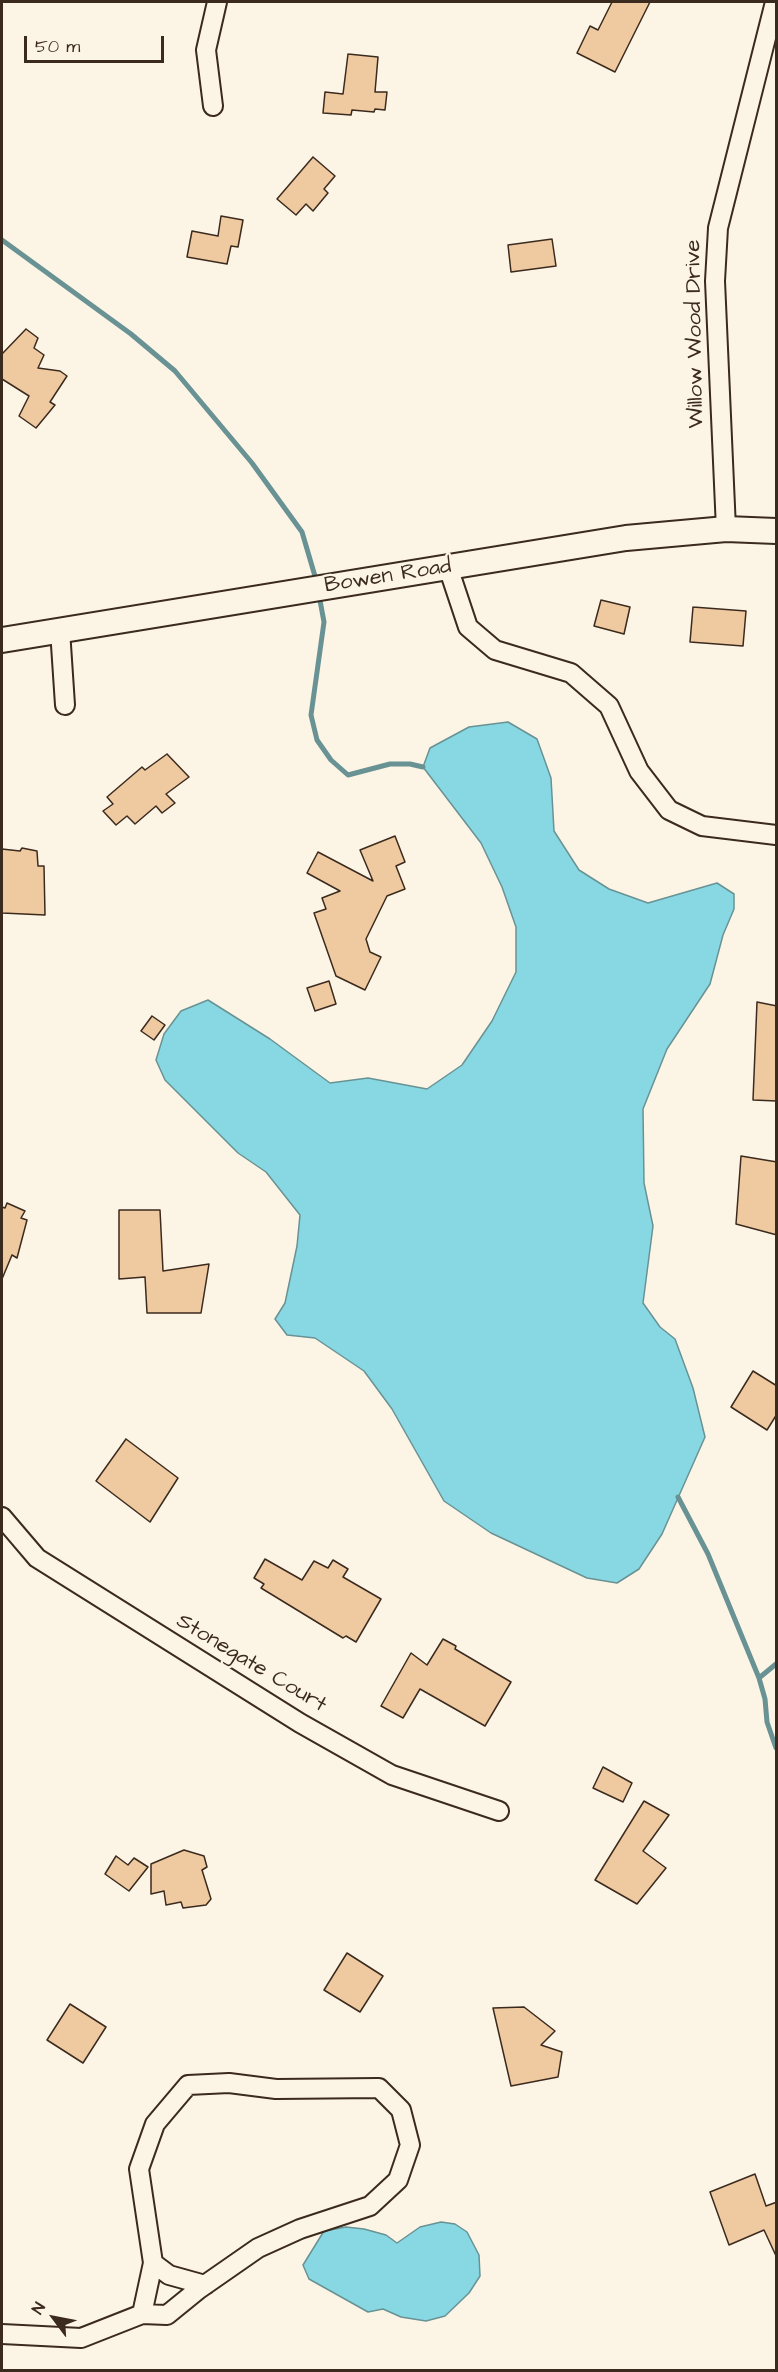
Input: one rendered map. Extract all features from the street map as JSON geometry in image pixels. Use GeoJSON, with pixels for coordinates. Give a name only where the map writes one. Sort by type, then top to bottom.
{"type":"FeatureCollection","features":[{"type":"Feature","properties":{"kind":"street"},"geometry":{"type":"LineString","coordinates":[[213,106],[206,50],[217,2]]}},
{"type":"Feature","properties":{"kind":"street","name":"Willow Wood Drive"},"geometry":{"type":"LineString","coordinates":[[726,529],[715,281],[718,228],[775,2]]}},
{"type":"Feature","properties":{"kind":"street","name":"Bowen Road"},"geometry":{"type":"LineString","coordinates":[[2,640],[626,538],[726,529],[777,531]]}},
{"type":"Feature","properties":{"kind":"street"},"geometry":{"type":"LineString","coordinates":[[448,567],[468,627],[495,650],[571,673],[609,706],[639,771],[669,810],[702,826],[777,836]]}},
{"type":"Feature","properties":{"kind":"street"},"geometry":{"type":"LineString","coordinates":[[60,630],[65,705]]}},
{"type":"Feature","properties":{"kind":"street","name":"Stonegate Court"},"geometry":{"type":"LineString","coordinates":[[2,1517],[38,1558],[300,1723],[392,1775],[499,1811]]}},
{"type":"Feature","properties":{"kind":"street"},"geometry":{"type":"LineString","coordinates":[[2,2334],[81,2338],[142,2314],[167,2315],[258,2248],[300,2229],[370,2206],[398,2180],[410,2145],[401,2110],[379,2088],[276,2089],[229,2083],[188,2085],[155,2124],[139,2169],[153,2263],[142,2314]]}},
{"type":"Feature","properties":{"kind":"street"},"geometry":{"type":"LineString","coordinates":[[153,2263],[169,2275],[205,2285]]}},
{"type":"Feature","properties":{"kind":"water"},"geometry":{"type":"Polygon","coordinates":[[[508,722],[537,739],[551,778],[554,831],[579,870],[609,889],[648,903],[717,883],[734,894],[734,909],[723,935],[710,984],[667,1049],[643,1109],[644,1183],[653,1226],[643,1303],[660,1327],[675,1339],[693,1388],[705,1437],[662,1534],[639,1569],[617,1583],[587,1578],[491,1533],[444,1501],[392,1409],[364,1371],[315,1338],[287,1335],[275,1319],[285,1303],[297,1246],[300,1215],[266,1172],[238,1153],[165,1080],[156,1060],[164,1034],[181,1011],[208,1000],[270,1039],[330,1083],[368,1078],[427,1089],[462,1065],[492,1021],[516,972],[516,927],[502,887],[481,843],[423,767],[430,748],[469,727],[508,722]]]}},
{"type":"Feature","properties":{"kind":"water"},"geometry":{"type":"Polygon","coordinates":[[[441,2222],[455,2224],[467,2232],[479,2255],[480,2276],[469,2293],[445,2316],[426,2321],[401,2317],[383,2309],[368,2312],[309,2279],[303,2265],[324,2231],[346,2227],[364,2229],[386,2235],[397,2243],[420,2227],[441,2222]]]}},
{"type":"Feature","properties":{"kind":"building"},"geometry":{"type":"Polygon","coordinates":[[[612,2],[650,2],[615,72],[577,53],[590,26],[598,30],[612,2]]]}},
{"type":"Feature","properties":{"kind":"building"},"geometry":{"type":"Polygon","coordinates":[[[348,54],[378,57],[375,92],[387,92],[385,110],[375,109],[374,112],[352,110],[351,115],[323,113],[325,92],[343,94],[348,54]]]}},
{"type":"Feature","properties":{"kind":"building"},"geometry":{"type":"Polygon","coordinates":[[[313,157],[335,176],[324,189],[328,193],[313,211],[306,204],[296,215],[277,199],[313,157]]]}},
{"type":"Feature","properties":{"kind":"building"},"geometry":{"type":"Polygon","coordinates":[[[221,216],[243,220],[238,247],[231,246],[227,264],[187,257],[192,231],[218,236],[221,216]]]}},
{"type":"Feature","properties":{"kind":"building"},"geometry":{"type":"Polygon","coordinates":[[[552,239],[556,266],[511,272],[508,245],[552,239]]]}},
{"type":"Feature","properties":{"kind":"building"},"geometry":{"type":"Polygon","coordinates":[[[26,329],[38,338],[34,348],[44,355],[38,368],[60,371],[67,376],[50,402],[55,405],[36,428],[19,416],[29,396],[2,379],[2,354],[26,329]]]}},
{"type":"Feature","properties":{"kind":"building"},"geometry":{"type":"Polygon","coordinates":[[[601,600],[630,607],[624,634],[594,626],[601,600]]]}},
{"type":"Feature","properties":{"kind":"building"},"geometry":{"type":"Polygon","coordinates":[[[693,607],[746,611],[743,646],[690,642],[693,607]]]}},
{"type":"Feature","properties":{"kind":"building"},"geometry":{"type":"Polygon","coordinates":[[[167,754],[189,777],[166,794],[175,803],[162,813],[156,806],[135,824],[127,816],[116,825],[103,811],[113,804],[107,797],[142,767],[145,770],[167,754]]]}},
{"type":"Feature","properties":{"kind":"building"},"geometry":{"type":"Polygon","coordinates":[[[395,836],[405,862],[396,866],[405,889],[387,896],[366,939],[370,952],[381,957],[365,990],[336,976],[314,913],[326,909],[322,898],[340,891],[307,873],[318,852],[373,881],[360,850],[395,836]]]}},
{"type":"Feature","properties":{"kind":"building"},"geometry":{"type":"Polygon","coordinates":[[[22,848],[37,851],[38,866],[44,866],[45,915],[2,913],[2,849],[20,851],[22,848]]]}},
{"type":"Feature","properties":{"kind":"building"},"geometry":{"type":"Polygon","coordinates":[[[329,981],[336,1004],[315,1011],[307,988],[329,981]]]}},
{"type":"Feature","properties":{"kind":"building"},"geometry":{"type":"Polygon","coordinates":[[[757,1002],[777,1006],[777,1101],[753,1100],[757,1002]]]}},
{"type":"Feature","properties":{"kind":"building"},"geometry":{"type":"Polygon","coordinates":[[[152,1016],[165,1025],[154,1040],[141,1031],[152,1016]]]}},
{"type":"Feature","properties":{"kind":"building"},"geometry":{"type":"Polygon","coordinates":[[[741,1156],[777,1162],[777,1235],[736,1224],[741,1156]]]}},
{"type":"Feature","properties":{"kind":"building"},"geometry":{"type":"Polygon","coordinates":[[[7,1203],[25,1211],[21,1218],[27,1220],[17,1258],[12,1255],[2,1279],[2,1207],[5,1208],[7,1203]]]}},
{"type":"Feature","properties":{"kind":"building"},"geometry":{"type":"Polygon","coordinates":[[[119,1210],[160,1210],[163,1271],[209,1264],[201,1313],[147,1313],[145,1277],[119,1279],[119,1210]]]}},
{"type":"Feature","properties":{"kind":"building"},"geometry":{"type":"Polygon","coordinates":[[[753,1371],[777,1386],[777,1414],[767,1430],[731,1407],[753,1371]]]}},
{"type":"Feature","properties":{"kind":"building"},"geometry":{"type":"Polygon","coordinates":[[[126,1439],[178,1478],[150,1522],[96,1481],[126,1439]]]}},
{"type":"Feature","properties":{"kind":"building"},"geometry":{"type":"Polygon","coordinates":[[[265,1559],[302,1580],[314,1561],[328,1568],[333,1560],[348,1569],[343,1577],[381,1599],[356,1642],[346,1636],[343,1638],[261,1588],[264,1584],[254,1578],[265,1559]]]}},
{"type":"Feature","properties":{"kind":"building"},"geometry":{"type":"Polygon","coordinates":[[[443,1639],[456,1646],[455,1649],[511,1682],[485,1726],[420,1689],[403,1718],[381,1706],[411,1653],[427,1665],[443,1639]]]}},
{"type":"Feature","properties":{"kind":"building"},"geometry":{"type":"Polygon","coordinates":[[[603,1767],[632,1783],[623,1802],[593,1788],[603,1767]]]}},
{"type":"Feature","properties":{"kind":"building"},"geometry":{"type":"Polygon","coordinates":[[[644,1801],[669,1815],[643,1851],[666,1868],[637,1904],[595,1880],[644,1801]]]}},
{"type":"Feature","properties":{"kind":"building"},"geometry":{"type":"Polygon","coordinates":[[[184,1850],[204,1856],[207,1867],[202,1870],[211,1899],[206,1905],[183,1908],[181,1902],[166,1905],[164,1891],[151,1894],[151,1864],[184,1850]]]}},
{"type":"Feature","properties":{"kind":"building"},"geometry":{"type":"Polygon","coordinates":[[[116,1856],[128,1865],[134,1858],[148,1867],[129,1891],[105,1874],[116,1856]]]}},
{"type":"Feature","properties":{"kind":"building"},"geometry":{"type":"Polygon","coordinates":[[[347,1953],[383,1976],[360,2012],[324,1990],[347,1953]]]}},
{"type":"Feature","properties":{"kind":"building"},"geometry":{"type":"Polygon","coordinates":[[[70,2004],[106,2027],[83,2063],[47,2040],[70,2004]]]}},
{"type":"Feature","properties":{"kind":"building"},"geometry":{"type":"Polygon","coordinates":[[[524,2007],[555,2031],[541,2045],[562,2052],[558,2077],[511,2086],[493,2008],[524,2007]]]}},
{"type":"Feature","properties":{"kind":"building"},"geometry":{"type":"Polygon","coordinates":[[[755,2174],[766,2206],[777,2202],[777,2258],[764,2230],[729,2245],[710,2192],[755,2174]]]}},
{"type":"Feature","properties":{"kind":"waterway"},"geometry":{"type":"LineString","coordinates":[[2,240],[131,334],[175,371],[252,463],[302,532],[317,583]]}},
{"type":"Feature","properties":{"kind":"waterway"},"geometry":{"type":"LineString","coordinates":[[319,595],[324,622],[311,715],[317,740],[331,760],[348,775],[390,764],[410,764],[423,767]]}},
{"type":"Feature","properties":{"kind":"waterway"},"geometry":{"type":"LineString","coordinates":[[678,1497],[708,1554],[759,1678],[765,1699],[767,1722],[776,1748]]}},
{"type":"Feature","properties":{"kind":"waterway"},"geometry":{"type":"LineString","coordinates":[[759,1678],[776,1664]]}}]}
